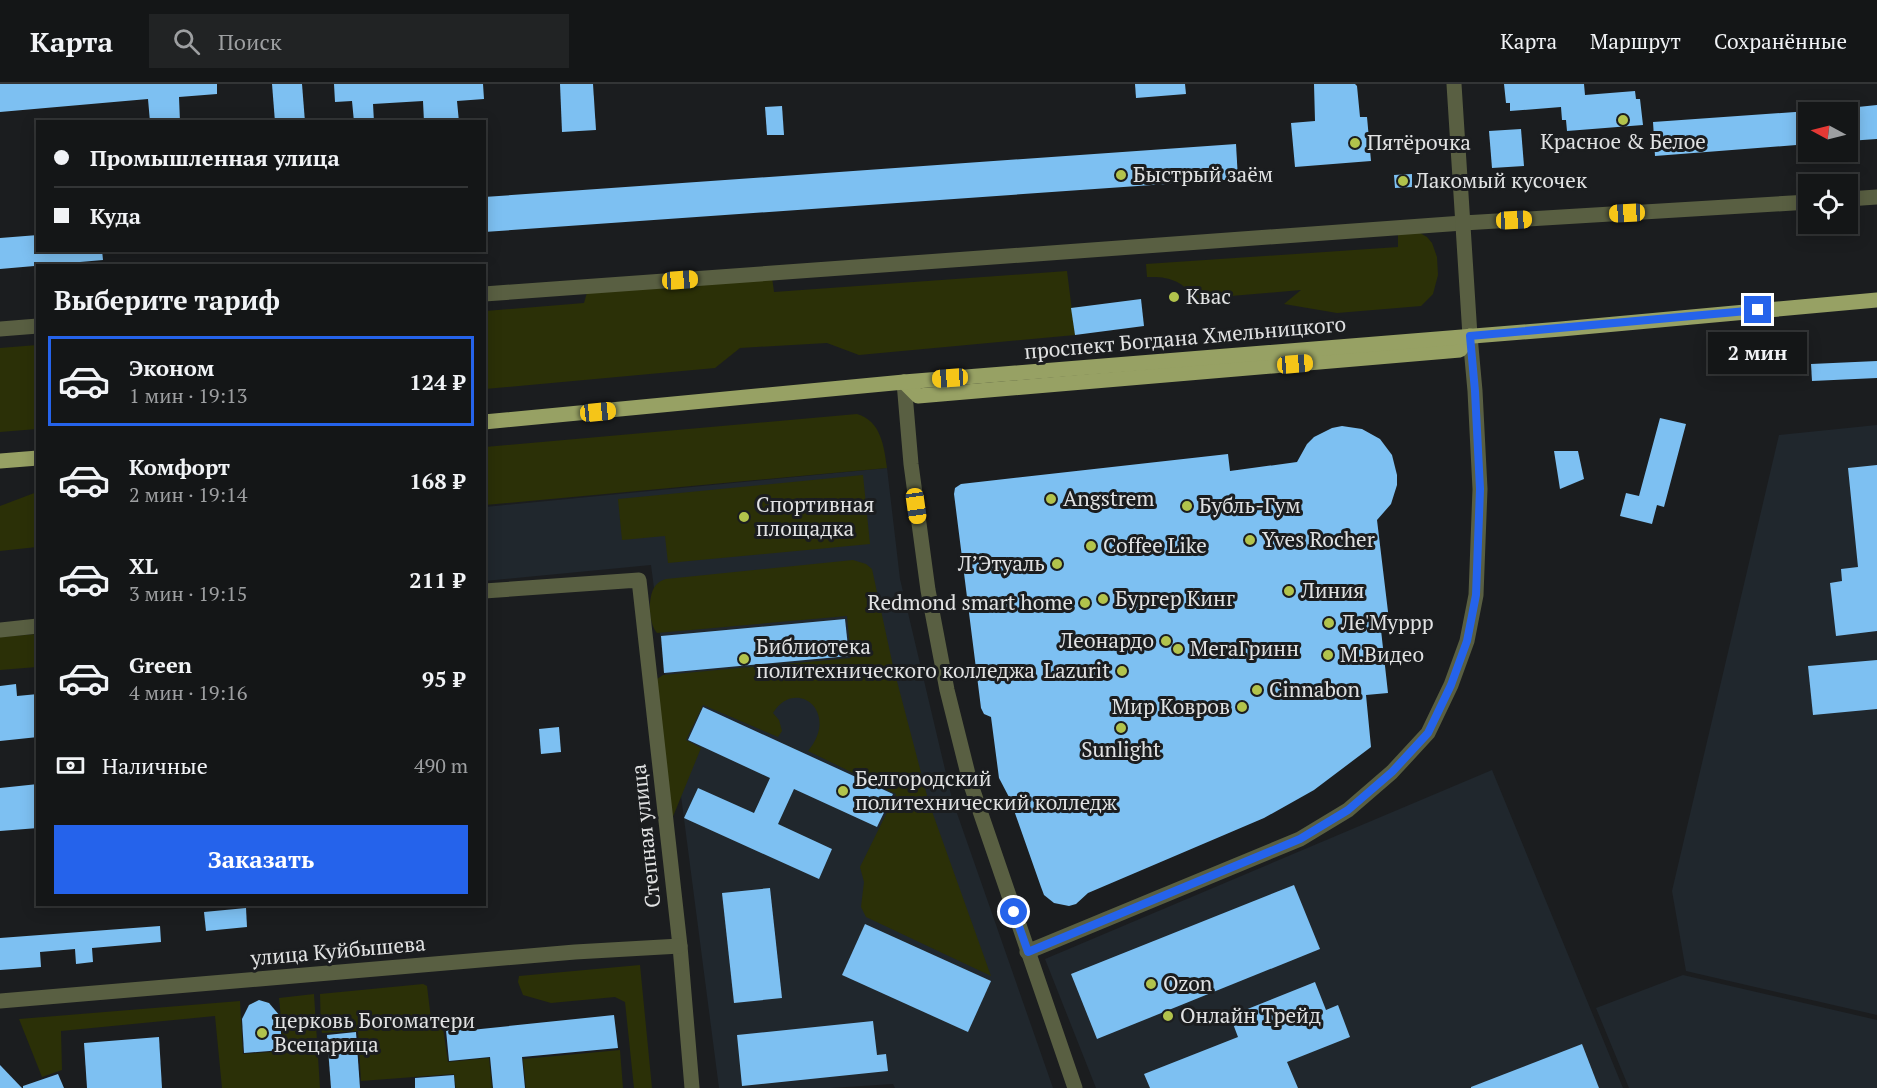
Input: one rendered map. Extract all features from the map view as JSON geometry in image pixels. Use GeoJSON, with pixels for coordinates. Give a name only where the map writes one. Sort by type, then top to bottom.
{"type":"FeatureCollection","features":[{"type":"Feature","properties":{"kind":"main road","name":"проспект Богдана Хмельницкого"},"geometry":{"type":"LineString","coordinates":[[486,422],[904,382],[1877,300]]}},
{"type":"Feature","properties":{"kind":"main road"},"geometry":{"type":"LineString","coordinates":[[0,461],[36,458]]}},
{"type":"Feature","properties":{"kind":"street"},"geometry":{"type":"LineString","coordinates":[[1028,952],[1300,839],[1348,810],[1392,772],[1428,733],[1451,685],[1467,641],[1476,595],[1480,489],[1454,84]]}},
{"type":"Feature","properties":{"kind":"street"},"geometry":{"type":"LineString","coordinates":[[1858,198],[1877,197]]}},
{"type":"Feature","properties":{"kind":"street"},"geometry":{"type":"LineString","coordinates":[[486,294],[1463,223],[1798,203]]}},
{"type":"Feature","properties":{"kind":"street"},"geometry":{"type":"LineString","coordinates":[[0,329],[36,326]]}},
{"type":"Feature","properties":{"kind":"street"},"geometry":{"type":"LineString","coordinates":[[904,382],[911,464],[926,578],[947,690],[970,782],[1075,1088]]}},
{"type":"Feature","properties":{"kind":"street","name":"Степная улица"},"geometry":{"type":"LineString","coordinates":[[486,591],[639,580],[680,946],[692,1088]]}},
{"type":"Feature","properties":{"kind":"street"},"geometry":{"type":"LineString","coordinates":[[0,630],[36,626]]}},
{"type":"Feature","properties":{"kind":"street","name":"улица Куйбышева"},"geometry":{"type":"LineString","coordinates":[[0,1001],[563,953],[680,946]]}},
{"type":"Feature","properties":{"kind":"shaded area"},"geometry":{"type":"Polygon","coordinates":[[[1877,425],[1877,1015],[1686,971],[1672,891],[1779,435],[1877,425]]]}},
{"type":"Feature","properties":{"kind":"shaded area"},"geometry":{"type":"Polygon","coordinates":[[[887,468],[900,579],[952,799],[1053,1088],[895,1088],[893,1084],[831,1088],[719,1088],[651,565],[486,581],[486,507],[887,468]]]}},
{"type":"Feature","properties":{"kind":"shaded area"},"geometry":{"type":"Polygon","coordinates":[[[1492,770],[1623,1088],[1096,1088],[1045,959],[1492,770]]]}},
{"type":"Feature","properties":{"kind":"shaded area"},"geometry":{"type":"Polygon","coordinates":[[[1683,975],[1877,1020],[1877,1088],[1629,1088],[1596,1008],[1683,975]]]}},
{"type":"Feature","properties":{"kind":"green space"},"geometry":{"type":"Polygon","coordinates":[[[1398,231],[1420,233],[1427,237],[1437,257],[1438,275],[1433,294],[1421,306],[1337,313],[1284,304],[1301,290],[1196,299],[1186,288],[1175,281],[1162,277],[1147,277],[1146,264],[1398,247],[1398,231]]]}},
{"type":"Feature","properties":{"kind":"green space"},"geometry":{"type":"Polygon","coordinates":[[[1067,271],[1075,335],[859,355],[827,343],[740,348],[715,368],[486,389],[486,311],[584,303],[588,289],[772,277],[774,292],[1067,271]]]}},
{"type":"Feature","properties":{"kind":"green space"},"geometry":{"type":"Polygon","coordinates":[[[36,345],[36,429],[0,432],[0,348],[36,345]]]}},
{"type":"Feature","properties":{"kind":"green space"},"geometry":{"type":"Polygon","coordinates":[[[857,414],[871,422],[880,435],[887,468],[486,505],[486,447],[857,414]]]}},
{"type":"Feature","properties":{"kind":"green space","name":"Спортивная площадка"},"geometry":{"type":"Polygon","coordinates":[[[863,475],[870,544],[668,563],[665,536],[622,540],[618,499],[863,475]]]}},
{"type":"Feature","properties":{"kind":"green space"},"geometry":{"type":"Polygon","coordinates":[[[36,492],[36,547],[0,551],[0,506],[36,492]]]}},
{"type":"Feature","properties":{"kind":"green space"},"geometry":{"type":"Polygon","coordinates":[[[853,560],[866,564],[872,569],[893,666],[929,803],[991,976],[866,917],[861,907],[864,882],[860,867],[896,794],[808,751],[817,736],[820,723],[817,712],[811,704],[802,699],[792,698],[782,703],[773,713],[779,720],[782,731],[778,737],[703,705],[686,740],[701,748],[672,819],[657,679],[663,675],[851,658],[847,616],[657,633],[650,615],[650,601],[654,588],[666,579],[853,560]]]}},
{"type":"Feature","properties":{"kind":"green space"},"geometry":{"type":"Polygon","coordinates":[[[36,634],[36,667],[0,670],[0,637],[36,634]]]}},
{"type":"Feature","properties":{"kind":"green space"},"geometry":{"type":"Polygon","coordinates":[[[640,965],[652,1088],[634,1088],[625,1002],[615,997],[551,1003],[523,995],[518,982],[519,976],[640,965]]]}},
{"type":"Feature","properties":{"kind":"green space"},"geometry":{"type":"Polygon","coordinates":[[[423,984],[427,986],[431,1019],[442,1021],[448,1062],[489,1058],[492,1088],[456,1088],[454,1074],[361,1081],[358,1031],[322,1033],[320,994],[423,984]]]}},
{"type":"Feature","properties":{"kind":"green space"},"geometry":{"type":"Polygon","coordinates":[[[314,994],[320,1088],[222,1088],[215,1016],[61,1031],[62,1070],[42,1077],[19,1019],[240,1001],[243,1054],[284,1051],[279,998],[314,994]]]}},
{"type":"Feature","properties":{"kind":"green space"},"geometry":{"type":"Polygon","coordinates":[[[620,1050],[623,1088],[526,1088],[523,1059],[620,1050]]]}},
{"type":"Feature","properties":{"kind":"building"},"geometry":{"type":"Polygon","coordinates":[[[0,84],[217,84],[217,94],[179,97],[180,120],[150,120],[148,99],[0,112],[0,84]]]}},
{"type":"Feature","properties":{"kind":"building"},"geometry":{"type":"Polygon","coordinates":[[[272,84],[302,84],[305,120],[275,120],[272,84]]]}},
{"type":"Feature","properties":{"kind":"building"},"geometry":{"type":"Polygon","coordinates":[[[334,84],[483,84],[484,99],[457,101],[459,120],[424,120],[423,101],[373,104],[374,120],[354,120],[352,101],[335,102],[334,84]]]}},
{"type":"Feature","properties":{"kind":"building"},"geometry":{"type":"Polygon","coordinates":[[[560,84],[593,84],[596,130],[562,132],[560,84]]]}},
{"type":"Feature","properties":{"kind":"building"},"geometry":{"type":"Polygon","coordinates":[[[1135,84],[1185,84],[1186,94],[1136,98],[1135,84]]]}},
{"type":"Feature","properties":{"kind":"building"},"geometry":{"type":"Polygon","coordinates":[[[1314,84],[1355,84],[1357,86],[1360,117],[1367,117],[1371,161],[1295,167],[1291,123],[1315,121],[1314,84]]]}},
{"type":"Feature","properties":{"kind":"building"},"geometry":{"type":"Polygon","coordinates":[[[1504,84],[1584,84],[1585,95],[1635,91],[1636,99],[1640,99],[1643,125],[1567,131],[1566,120],[1562,120],[1561,107],[1510,111],[1510,103],[1506,103],[1504,84]]]}},
{"type":"Feature","properties":{"kind":"building"},"geometry":{"type":"Polygon","coordinates":[[[1877,105],[1877,139],[1858,140],[1858,107],[1877,105]]]}},
{"type":"Feature","properties":{"kind":"building"},"geometry":{"type":"Polygon","coordinates":[[[782,106],[784,135],[767,135],[765,107],[782,106]]]}},
{"type":"Feature","properties":{"kind":"building"},"geometry":{"type":"Polygon","coordinates":[[[1798,112],[1798,145],[1655,156],[1653,122],[1798,112]]]}},
{"type":"Feature","properties":{"kind":"building"},"geometry":{"type":"Polygon","coordinates":[[[1521,129],[1524,166],[1492,168],[1489,131],[1521,129]]]}},
{"type":"Feature","properties":{"kind":"building"},"geometry":{"type":"Polygon","coordinates":[[[1236,144],[1238,179],[486,232],[486,197],[1236,144]]]}},
{"type":"Feature","properties":{"kind":"building","name":"Лакомый кусочек"},"geometry":{"type":"Polygon","coordinates":[[[1412,174],[1412,187],[1395,188],[1394,175],[1412,174]]]}},
{"type":"Feature","properties":{"kind":"building"},"geometry":{"type":"Polygon","coordinates":[[[36,235],[36,252],[102,252],[103,260],[36,264],[36,266],[0,269],[0,238],[36,235]]]}},
{"type":"Feature","properties":{"kind":"building"},"geometry":{"type":"Polygon","coordinates":[[[1141,299],[1144,326],[1075,335],[1071,308],[1141,299]]]}},
{"type":"Feature","properties":{"kind":"building"},"geometry":{"type":"Polygon","coordinates":[[[1877,361],[1877,378],[1812,381],[1811,364],[1877,361]]]}},
{"type":"Feature","properties":{"kind":"building"},"geometry":{"type":"Polygon","coordinates":[[[1660,418],[1686,424],[1664,507],[1657,505],[1652,524],[1620,516],[1626,493],[1639,496],[1660,418]]]}},
{"type":"Feature","properties":{"kind":"building","name":"МегаГринн"},"geometry":{"type":"Polygon","coordinates":[[[1342,426],[1362,429],[1380,439],[1392,455],[1397,475],[1397,485],[1391,504],[1377,520],[1389,620],[1380,621],[1388,693],[1366,695],[1371,747],[1314,790],[1264,818],[1088,893],[1076,904],[1069,906],[1054,903],[1044,895],[1010,799],[999,778],[991,717],[984,714],[981,708],[955,488],[961,484],[1228,454],[1230,471],[1297,462],[1307,444],[1314,437],[1342,426]]]}},
{"type":"Feature","properties":{"kind":"building"},"geometry":{"type":"Polygon","coordinates":[[[1554,451],[1578,451],[1584,479],[1560,489],[1554,451]]]}},
{"type":"Feature","properties":{"kind":"building"},"geometry":{"type":"Polygon","coordinates":[[[1877,465],[1877,631],[1836,636],[1830,583],[1842,581],[1841,569],[1858,567],[1848,468],[1877,465]]]}},
{"type":"Feature","properties":{"kind":"building"},"geometry":{"type":"Polygon","coordinates":[[[845,619],[849,656],[664,673],[661,636],[845,619]]]}},
{"type":"Feature","properties":{"kind":"building"},"geometry":{"type":"Polygon","coordinates":[[[1877,660],[1877,709],[1813,715],[1808,666],[1877,660]]]}},
{"type":"Feature","properties":{"kind":"building"},"geometry":{"type":"Polygon","coordinates":[[[16,684],[17,696],[36,694],[36,737],[0,741],[0,686],[16,684]]]}},
{"type":"Feature","properties":{"kind":"building","name":"Белгородский политехнический колледж"},"geometry":{"type":"Polygon","coordinates":[[[703,707],[893,794],[877,827],[794,789],[778,824],[832,849],[819,879],[684,818],[698,788],[754,813],[770,778],[688,740],[703,707]]]}},
{"type":"Feature","properties":{"kind":"building"},"geometry":{"type":"Polygon","coordinates":[[[559,727],[561,752],[541,754],[539,729],[559,727]]]}},
{"type":"Feature","properties":{"kind":"building"},"geometry":{"type":"Polygon","coordinates":[[[36,784],[36,828],[0,831],[0,788],[36,784]]]}},
{"type":"Feature","properties":{"kind":"building"},"geometry":{"type":"Polygon","coordinates":[[[1294,885],[1320,949],[1097,1039],[1071,974],[1294,885]]]}},
{"type":"Feature","properties":{"kind":"building"},"geometry":{"type":"Polygon","coordinates":[[[770,888],[782,998],[734,1003],[722,893],[770,888]]]}},
{"type":"Feature","properties":{"kind":"building"},"geometry":{"type":"Polygon","coordinates":[[[246,908],[247,927],[206,931],[204,912],[246,908]]]}},
{"type":"Feature","properties":{"kind":"building"},"geometry":{"type":"Polygon","coordinates":[[[865,924],[991,981],[968,1032],[842,975],[865,924]]]}},
{"type":"Feature","properties":{"kind":"building"},"geometry":{"type":"Polygon","coordinates":[[[160,926],[161,942],[92,948],[93,962],[76,964],[75,949],[40,952],[41,967],[0,970],[0,938],[160,926]]]}},
{"type":"Feature","properties":{"kind":"building"},"geometry":{"type":"Polygon","coordinates":[[[1315,982],[1326,1010],[1338,1005],[1350,1037],[1287,1062],[1298,1088],[1150,1088],[1144,1074],[1238,1037],[1230,1016],[1315,982]]]}},
{"type":"Feature","properties":{"kind":"building","name":"церковь Богоматери Всецарица"},"geometry":{"type":"Polygon","coordinates":[[[259,1000],[269,1003],[280,1016],[282,1050],[244,1053],[242,1019],[249,1005],[259,1000]]]}},
{"type":"Feature","properties":{"kind":"building"},"geometry":{"type":"Polygon","coordinates":[[[614,1015],[618,1048],[522,1057],[525,1088],[493,1088],[490,1057],[449,1061],[445,1020],[470,1018],[471,1030],[614,1015]]]}},
{"type":"Feature","properties":{"kind":"building"},"geometry":{"type":"Polygon","coordinates":[[[873,1021],[877,1055],[886,1054],[888,1071],[742,1086],[737,1035],[873,1021]]]}},
{"type":"Feature","properties":{"kind":"building"},"geometry":{"type":"Polygon","coordinates":[[[356,1032],[360,1088],[331,1088],[327,1035],[356,1032]]]}},
{"type":"Feature","properties":{"kind":"building"},"geometry":{"type":"Polygon","coordinates":[[[159,1037],[162,1088],[87,1088],[84,1043],[159,1037]]]}},
{"type":"Feature","properties":{"kind":"building"},"geometry":{"type":"Polygon","coordinates":[[[1582,1044],[1599,1088],[1471,1088],[1471,1087],[1582,1044]]]}},
{"type":"Feature","properties":{"kind":"building"},"geometry":{"type":"Polygon","coordinates":[[[0,1065],[22,1088],[0,1088],[0,1065]]]}},
{"type":"Feature","properties":{"kind":"building"},"geometry":{"type":"Polygon","coordinates":[[[58,1074],[64,1088],[23,1088],[23,1086],[58,1074]]]}},
{"type":"Feature","properties":{"kind":"building"},"geometry":{"type":"Polygon","coordinates":[[[454,1075],[455,1088],[415,1088],[415,1078],[454,1075]]]}},
{"type":"Feature","properties":{"kind":"place","name":"Красное & Белое"},"geometry":{"type":"Point","coordinates":[1623,120]}},
{"type":"Feature","properties":{"kind":"place","name":"Пятёрочка"},"geometry":{"type":"Point","coordinates":[1355,143]}},
{"type":"Feature","properties":{"kind":"place","name":"Быстрый заём"},"geometry":{"type":"Point","coordinates":[1121,175]}},
{"type":"Feature","properties":{"kind":"place","name":"Лакомый кусочек"},"geometry":{"type":"Point","coordinates":[1403,181]}},
{"type":"Feature","properties":{"kind":"place","name":"Квас"},"geometry":{"type":"Point","coordinates":[1174,297]}},
{"type":"Feature","properties":{"kind":"place","name":"Angstrem"},"geometry":{"type":"Point","coordinates":[1051,499]}},
{"type":"Feature","properties":{"kind":"place","name":"Бубль-Гум"},"geometry":{"type":"Point","coordinates":[1187,506]}},
{"type":"Feature","properties":{"kind":"place","name":"Спортивная площадка"},"geometry":{"type":"Point","coordinates":[744,517]}},
{"type":"Feature","properties":{"kind":"place","name":"Yves Rocher"},"geometry":{"type":"Point","coordinates":[1250,540]}},
{"type":"Feature","properties":{"kind":"place","name":"Coffee Like"},"geometry":{"type":"Point","coordinates":[1091,546]}},
{"type":"Feature","properties":{"kind":"place","name":"Л’Этуаль"},"geometry":{"type":"Point","coordinates":[1057,564]}},
{"type":"Feature","properties":{"kind":"place","name":"Линия"},"geometry":{"type":"Point","coordinates":[1289,591]}},
{"type":"Feature","properties":{"kind":"place","name":"Бургер Кинг"},"geometry":{"type":"Point","coordinates":[1103,599]}},
{"type":"Feature","properties":{"kind":"place","name":"Redmond smart home"},"geometry":{"type":"Point","coordinates":[1085,603]}},
{"type":"Feature","properties":{"kind":"place","name":"Ле'Муррр"},"geometry":{"type":"Point","coordinates":[1329,623]}},
{"type":"Feature","properties":{"kind":"place","name":"Леонардо"},"geometry":{"type":"Point","coordinates":[1166,641]}},
{"type":"Feature","properties":{"kind":"place","name":"МегаГринн"},"geometry":{"type":"Point","coordinates":[1178,649]}},
{"type":"Feature","properties":{"kind":"place","name":"М.Видео"},"geometry":{"type":"Point","coordinates":[1328,655]}},
{"type":"Feature","properties":{"kind":"place","name":"Библиотека политехнического колледжа"},"geometry":{"type":"Point","coordinates":[744,659]}},
{"type":"Feature","properties":{"kind":"place","name":"Lazurit"},"geometry":{"type":"Point","coordinates":[1122,671]}},
{"type":"Feature","properties":{"kind":"place","name":"Cinnabon"},"geometry":{"type":"Point","coordinates":[1257,690]}},
{"type":"Feature","properties":{"kind":"place","name":"Мир Ковров"},"geometry":{"type":"Point","coordinates":[1242,707]}},
{"type":"Feature","properties":{"kind":"place","name":"Sunlight"},"geometry":{"type":"Point","coordinates":[1121,728]}},
{"type":"Feature","properties":{"kind":"place","name":"Белгородский политехнический колледж"},"geometry":{"type":"Point","coordinates":[843,791]}},
{"type":"Feature","properties":{"kind":"place","name":"Ozon"},"geometry":{"type":"Point","coordinates":[1151,984]}},
{"type":"Feature","properties":{"kind":"place","name":"Онлайн Трейд"},"geometry":{"type":"Point","coordinates":[1168,1016]}},
{"type":"Feature","properties":{"kind":"place","name":"церковь Богоматери Всецарица"},"geometry":{"type":"Point","coordinates":[262,1033]}},
{"type":"Feature","properties":{"kind":"route"},"geometry":{"type":"LineString","coordinates":[[1014,912],[1028,952],[1300,839],[1348,810],[1392,772],[1428,733],[1451,685],[1467,641],[1476,595],[1480,489],[1470,336],[1758,310]]}}]}
